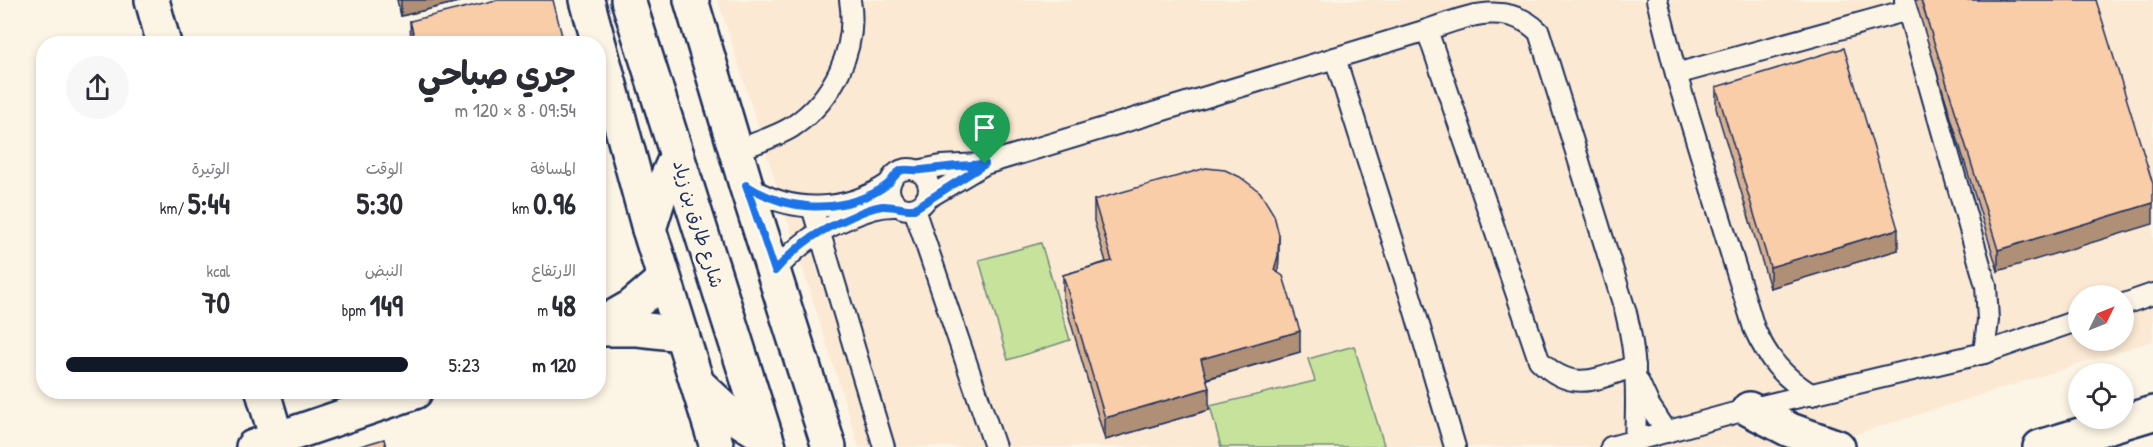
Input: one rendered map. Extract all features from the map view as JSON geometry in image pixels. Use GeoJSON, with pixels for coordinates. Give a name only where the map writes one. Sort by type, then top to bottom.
{"type":"FeatureCollection","features":[{"type":"Feature","properties":{"kind":"main road"},"geometry":{"type":"LineString","coordinates":[[152,0],[162,36]]}},
{"type":"Feature","properties":{"kind":"main road"},"geometry":{"type":"LineString","coordinates":[[587,0],[597,36]]}},
{"type":"Feature","properties":{"kind":"main road","name":"شارع طارق بن زياد"},"geometry":{"type":"LineString","coordinates":[[628,0],[767,441]]}},
{"type":"Feature","properties":{"kind":"main road"},"geometry":{"type":"LineString","coordinates":[[691,0],[746,185],[829,447]]}},
{"type":"Feature","properties":{"kind":"main road"},"geometry":{"type":"LineString","coordinates":[[606,69],[664,279],[717,447]]}},
{"type":"Feature","properties":{"kind":"main road"},"geometry":{"type":"LineString","coordinates":[[650,229],[661,191],[677,155]]}},
{"type":"Feature","properties":{"kind":"main road"},"geometry":{"type":"LineString","coordinates":[[606,322],[631,307],[664,279]]}},
{"type":"Feature","properties":{"kind":"main road"},"geometry":{"type":"LineString","coordinates":[[606,327],[681,334]]}},
{"type":"Feature","properties":{"kind":"main road"},"geometry":{"type":"LineString","coordinates":[[698,384],[730,414],[767,441]]}},
{"type":"Feature","properties":{"kind":"main road"},"geometry":{"type":"LineString","coordinates":[[264,399],[265,443],[394,399]]}},
{"type":"Feature","properties":{"kind":"main road"},"geometry":{"type":"LineString","coordinates":[[1749,409],[1790,430],[1838,447]]}},
{"type":"Feature","properties":{"kind":"main road"},"geometry":{"type":"LineString","coordinates":[[2040,447],[2153,413]]}},
{"type":"Feature","properties":{"kind":"lane"},"geometry":{"type":"LineString","coordinates":[[737,150],[791,127],[814,109],[832,87],[845,60],[851,32],[850,0]]}},
{"type":"Feature","properties":{"kind":"lane"},"geometry":{"type":"LineString","coordinates":[[1657,0],[1676,74],[1754,328],[1763,349],[1776,367],[1792,383],[1812,395]]}},
{"type":"Feature","properties":{"kind":"lane"},"geometry":{"type":"LineString","coordinates":[[1676,74],[1907,5],[1986,286],[1988,320],[1984,353]]}},
{"type":"Feature","properties":{"kind":"lane"},"geometry":{"type":"LineString","coordinates":[[775,271],[798,247],[819,231],[876,207],[912,205],[985,164],[1427,30],[1488,8],[1503,8],[1518,12],[1539,32],[1626,313],[1633,342],[1636,370],[1635,441]]}},
{"type":"Feature","properties":{"kind":"lane"},"geometry":{"type":"LineString","coordinates":[[1427,30],[1539,360],[1551,373],[1567,380],[1584,381],[1636,370]]}},
{"type":"Feature","properties":{"kind":"lane"},"geometry":{"type":"LineString","coordinates":[[1335,57],[1455,447]]}},
{"type":"Feature","properties":{"kind":"lane"},"geometry":{"type":"LineString","coordinates":[[917,171],[941,166],[985,164]]}},
{"type":"Feature","properties":{"kind":"lane"},"geometry":{"type":"LineString","coordinates":[[746,185],[758,193],[784,203],[812,207],[839,205],[862,198],[890,183],[898,172],[910,169],[917,171],[927,180],[929,186],[912,205]]}},
{"type":"Feature","properties":{"kind":"lane"},"geometry":{"type":"LineString","coordinates":[[890,183],[889,195],[912,205],[995,447]]}},
{"type":"Feature","properties":{"kind":"lane"},"geometry":{"type":"LineString","coordinates":[[812,207],[884,447]]}},
{"type":"Feature","properties":{"kind":"lane"},"geometry":{"type":"LineString","coordinates":[[2134,301],[2153,294]]}},
{"type":"Feature","properties":{"kind":"lane"},"geometry":{"type":"LineString","coordinates":[[1611,447],[1749,409],[1984,353],[2068,324]]}},
{"type":"Feature","properties":{"kind":"lane"},"geometry":{"type":"LineString","coordinates":[[1636,370],[1649,405],[1667,432]]}},
{"type":"Feature","properties":{"kind":"shaded area"},"geometry":{"type":"Polygon","coordinates":[[[718,0],[2153,0],[2153,341],[2134,347],[2134,285],[2068,285],[2068,351],[2121,351],[2083,363],[2068,363],[2068,368],[1815,447],[859,447],[718,0]]]}},
{"type":"Feature","properties":{"kind":"green space"},"geometry":{"type":"Polygon","coordinates":[[[1041,243],[1070,340],[1008,360],[979,260],[1041,243]]]}},
{"type":"Feature","properties":{"kind":"green space"},"geometry":{"type":"Polygon","coordinates":[[[1354,346],[1384,445],[1377,447],[1221,447],[1210,406],[1315,381],[1308,359],[1354,346]]]}},
{"type":"Feature","properties":{"kind":"building"},"geometry":{"type":"Polygon","coordinates":[[[496,0],[553,0],[562,36],[414,36],[410,21],[496,0]]]}},
{"type":"Feature","properties":{"kind":"building"},"geometry":{"type":"Polygon","coordinates":[[[1921,0],[2096,0],[2153,184],[2153,203],[1998,250],[1921,0]]]}},
{"type":"Feature","properties":{"kind":"building"},"geometry":{"type":"Polygon","coordinates":[[[1844,48],[1898,229],[1770,267],[1716,87],[1844,48]]]}},
{"type":"Feature","properties":{"kind":"building"},"geometry":{"type":"Polygon","coordinates":[[[1206,168],[1225,170],[1240,177],[1260,192],[1274,215],[1279,235],[1278,256],[1274,270],[1283,276],[1300,331],[1201,359],[1209,388],[1105,418],[1063,275],[1112,261],[1094,200],[1206,168]]]}},
{"type":"Feature","properties":{"kind":"building"},"geometry":{"type":"Polygon","coordinates":[[[384,439],[386,447],[357,447],[384,439]]]}},
{"type":"Feature","properties":{"kind":"route"},"geometry":{"type":"LineString","coordinates":[[985,164],[914,209],[902,209],[897,206],[876,207],[819,231],[798,247],[775,271],[746,185],[758,193],[784,203],[826,207],[872,194],[890,183],[898,172],[904,170],[917,171],[941,166],[985,164]]}}]}
